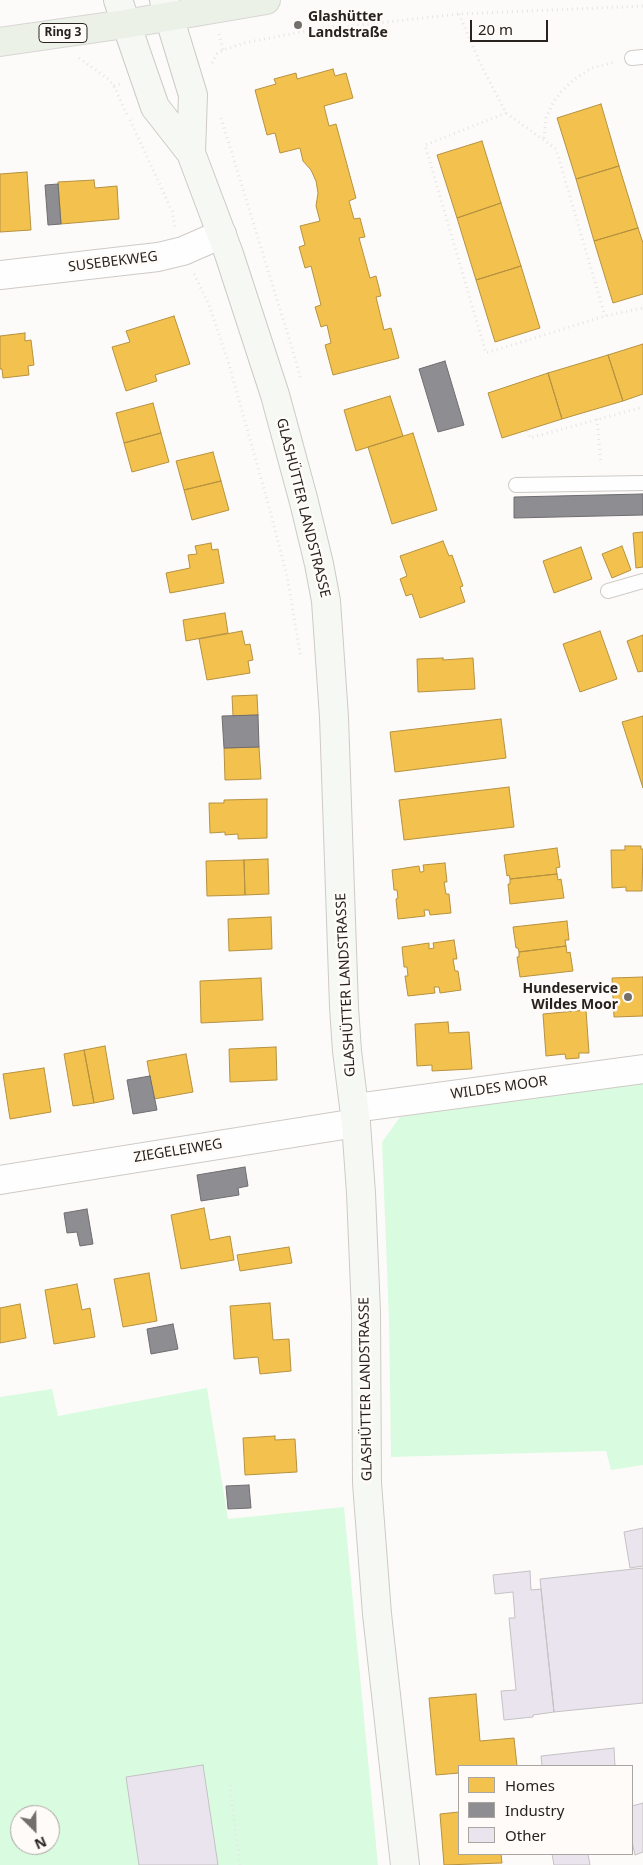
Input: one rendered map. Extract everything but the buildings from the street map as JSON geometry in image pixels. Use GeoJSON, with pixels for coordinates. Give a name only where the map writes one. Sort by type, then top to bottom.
{"type":"FeatureCollection","features":[{"type":"Feature","properties":{"kind":"main road","name":"Ring 3"},"geometry":{"type":"LineString","coordinates":[[0,42],[121,12],[266,0]]}},
{"type":"Feature","properties":{"kind":"street","name":"GLASHÜTTER LANDSTRASSE"},"geometry":{"type":"LineString","coordinates":[[167,8],[193,95],[191,153]]}},
{"type":"Feature","properties":{"kind":"street","name":"GLASHÜTTER LANDSTRASSE"},"geometry":{"type":"LineString","coordinates":[[121,12],[155,108],[191,153],[222,234],[275,395],[304,502],[326,601],[334,717],[344,1007],[361,1193],[366,1312],[367,1483],[377,1614],[405,1865]]}},
{"type":"Feature","properties":{"kind":"street","name":"SUSEBEKWEG"},"geometry":{"type":"LineString","coordinates":[[0,275],[158,257],[183,250],[222,234]]}},
{"type":"Feature","properties":{"kind":"street","name":"WILDES MOOR"},"geometry":{"type":"LineString","coordinates":[[355,1116],[643,1069]]}},
{"type":"Feature","properties":{"kind":"street","name":"ZIEGELEIWEG"},"geometry":{"type":"LineString","coordinates":[[0,1180],[355,1116]]}},
{"type":"Feature","properties":{"kind":"lane"},"geometry":{"type":"LineString","coordinates":[[516,485],[643,483]]}},
{"type":"Feature","properties":{"kind":"lane"},"geometry":{"type":"LineString","coordinates":[[608,591],[643,581]]}},
{"type":"Feature","properties":{"kind":"path"},"geometry":{"type":"LineString","coordinates":[[210,67],[217,54],[244,42],[332,26],[342,27],[459,14],[643,6]]}},
{"type":"Feature","properties":{"kind":"path"},"geometry":{"type":"LineString","coordinates":[[459,14],[480,63],[506,112],[556,149],[605,316]]}},
{"type":"Feature","properties":{"kind":"path"},"geometry":{"type":"LineString","coordinates":[[219,32],[223,50]]}},
{"type":"Feature","properties":{"kind":"path"},"geometry":{"type":"LineString","coordinates":[[78,53],[80,60],[108,79],[114,86],[172,211],[176,235]]}},
{"type":"Feature","properties":{"kind":"path"},"geometry":{"type":"LineString","coordinates":[[544,139],[546,118],[554,101],[573,80],[592,68],[638,57]]}},
{"type":"Feature","properties":{"kind":"path"},"geometry":{"type":"LineString","coordinates":[[114,86],[128,83]]}},
{"type":"Feature","properties":{"kind":"path"},"geometry":{"type":"LineString","coordinates":[[219,111],[300,380]]}},
{"type":"Feature","properties":{"kind":"path"},"geometry":{"type":"LineString","coordinates":[[506,112],[425,144],[486,353],[605,316],[643,308]]}},
{"type":"Feature","properties":{"kind":"path"},"geometry":{"type":"LineString","coordinates":[[193,273],[209,305],[228,361],[286,576],[300,658]]}},
{"type":"Feature","properties":{"kind":"path"},"geometry":{"type":"LineString","coordinates":[[527,431],[530,438],[643,407]]}},
{"type":"Feature","properties":{"kind":"path"},"geometry":{"type":"LineString","coordinates":[[597,419],[602,484]]}},
{"type":"Feature","properties":{"kind":"path"},"geometry":{"type":"LineString","coordinates":[[230,1785],[240,1865]]}},
{"type":"Feature","properties":{"kind":"green space"},"geometry":{"type":"Polygon","coordinates":[[[643,1083],[643,1465],[611,1470],[606,1451],[391,1457],[389,1321],[382,1142],[400,1117],[643,1083]]]}},
{"type":"Feature","properties":{"kind":"green space"},"geometry":{"type":"Polygon","coordinates":[[[207,1388],[228,1519],[344,1507],[378,1865],[0,1865],[0,1397],[52,1389],[58,1416],[207,1388]]]}},
{"type":"Feature","properties":{"kind":"place","name":"Glashütter Landstraße"},"geometry":{"type":"Point","coordinates":[298,25]}},
{"type":"Feature","properties":{"kind":"place","name":"Hundeservice Wildes Moor"},"geometry":{"type":"Point","coordinates":[628,997]}}]}
